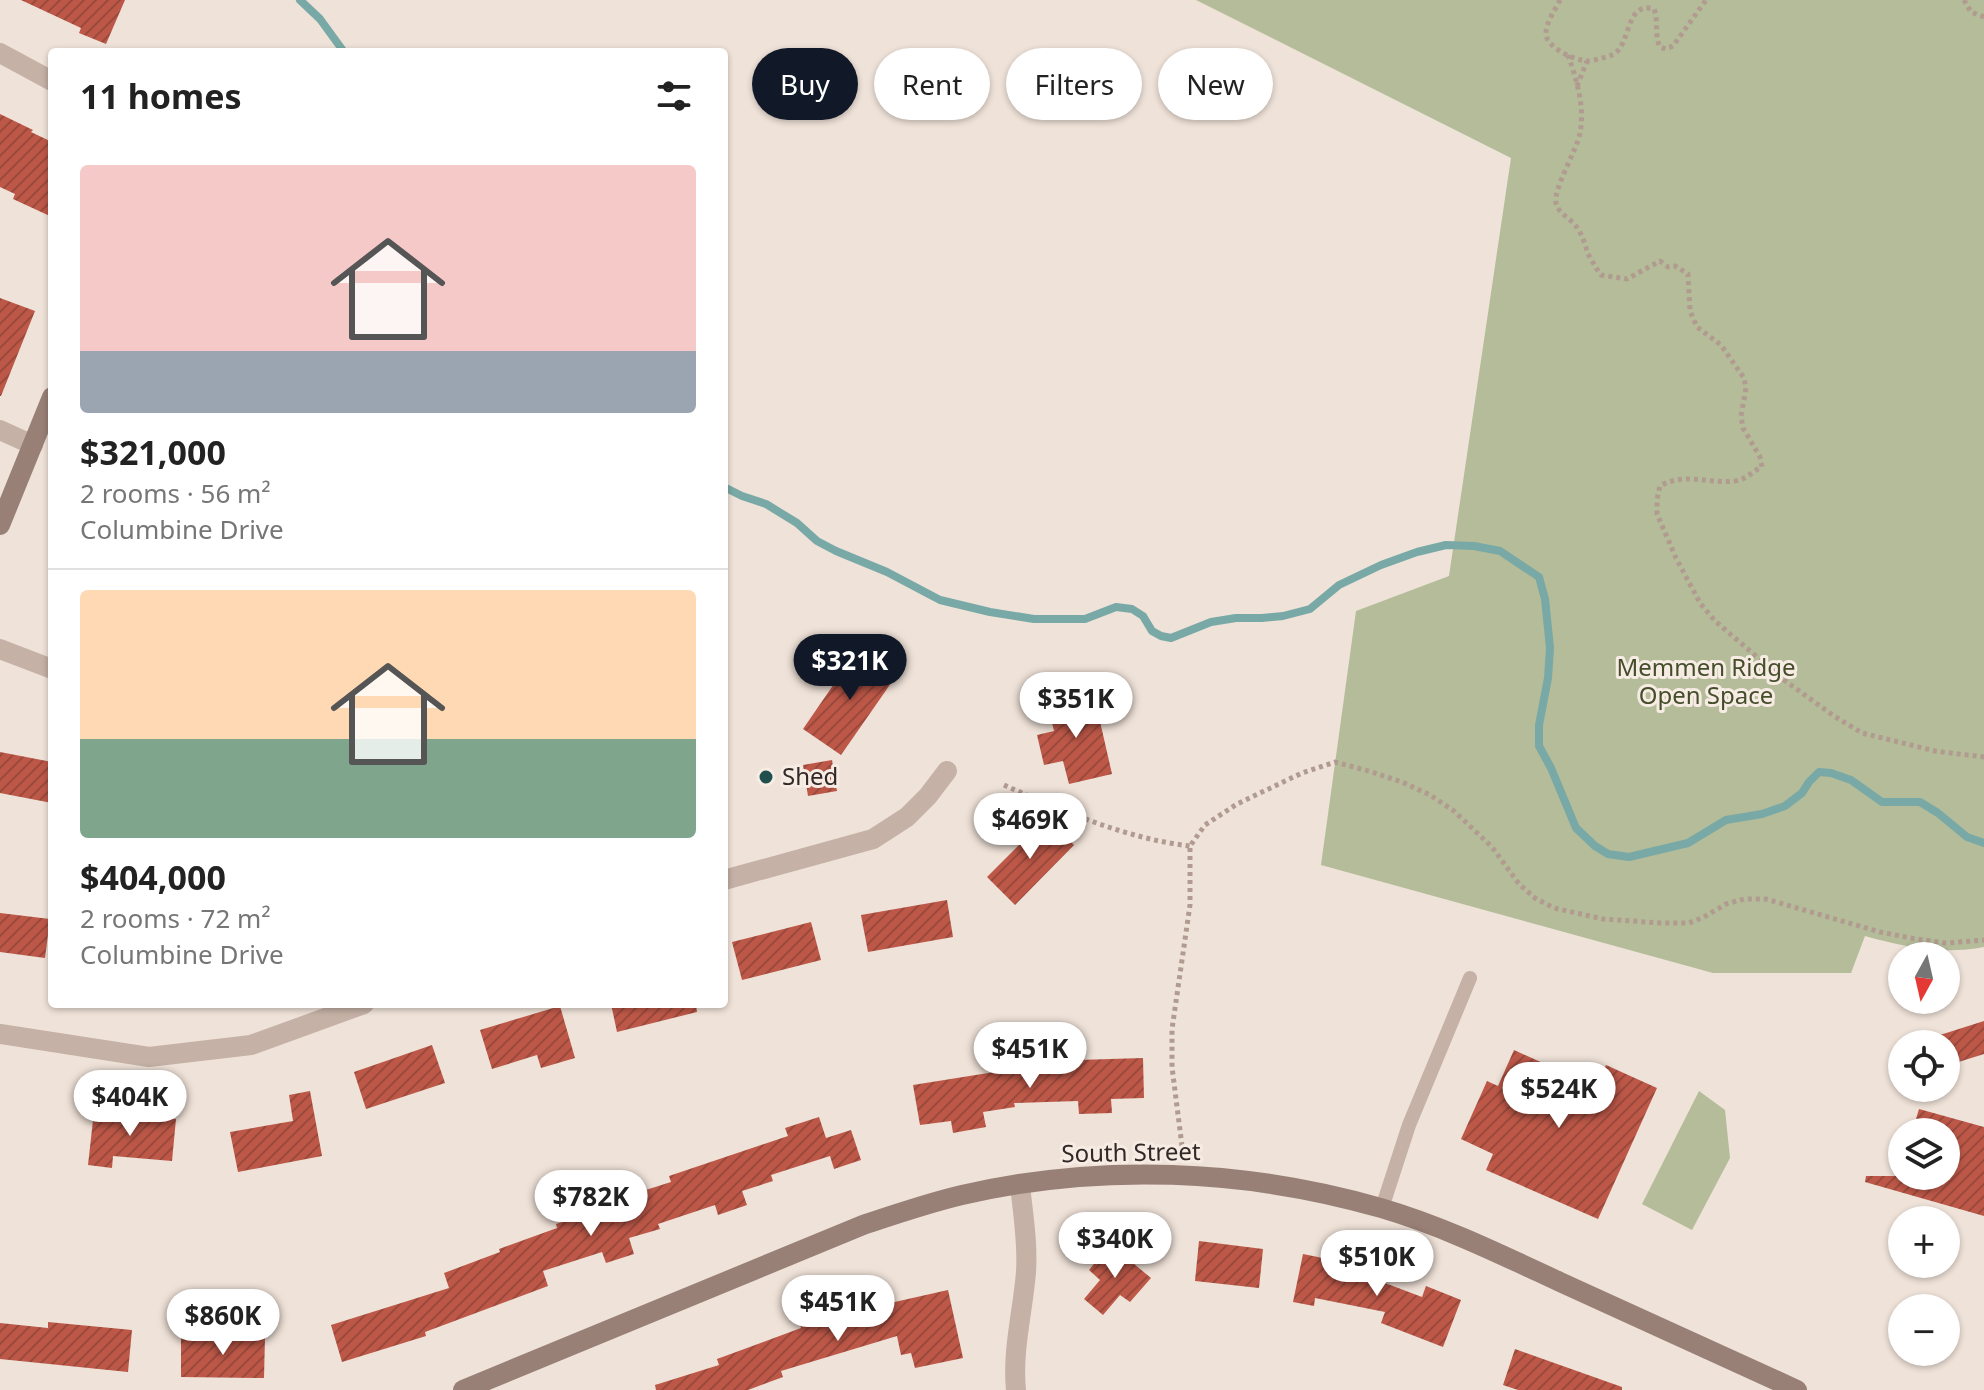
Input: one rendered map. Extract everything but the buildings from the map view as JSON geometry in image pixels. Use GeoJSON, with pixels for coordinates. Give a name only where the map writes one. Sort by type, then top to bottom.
{"type":"FeatureCollection","features":[{"type":"Feature","properties":{"kind":"street"},"geometry":{"type":"LineString","coordinates":[[0,53],[48,79]]}},
{"type":"Feature","properties":{"kind":"street"},"geometry":{"type":"LineString","coordinates":[[0,525],[48,407]]}},
{"type":"Feature","properties":{"kind":"street"},"geometry":{"type":"LineString","coordinates":[[0,430],[33,445]]}},
{"type":"Feature","properties":{"kind":"street"},"geometry":{"type":"LineString","coordinates":[[0,649],[48,667]]}},
{"type":"Feature","properties":{"kind":"street"},"geometry":{"type":"LineString","coordinates":[[728,879],[873,839],[907,817],[947,771]]}},
{"type":"Feature","properties":{"kind":"street"},"geometry":{"type":"LineString","coordinates":[[0,1034],[149,1057],[251,1045],[353,1008]]}},
{"type":"Feature","properties":{"kind":"street","name":"South Street"},"geometry":{"type":"LineString","coordinates":[[463,1390],[863,1225],[952,1198],[1069,1178],[1186,1174],[1267,1183],[1327,1194],[1414,1219],[1473,1242],[1797,1390]]}},
{"type":"Feature","properties":{"kind":"street"},"geometry":{"type":"LineString","coordinates":[[1016,1390],[1017,1342],[1026,1271],[1020,1185]]}},
{"type":"Feature","properties":{"kind":"lane"},"geometry":{"type":"LineString","coordinates":[[1382,1208],[1409,1125],[1470,978]]}},
{"type":"Feature","properties":{"kind":"path"},"geometry":{"type":"LineString","coordinates":[[1560,0],[1547,28],[1546,38],[1549,44],[1568,55],[1587,61],[1619,50],[1638,10],[1647,7],[1654,9],[1657,16],[1657,41],[1660,47],[1666,49],[1673,46],[1706,0]]}},
{"type":"Feature","properties":{"kind":"path"},"geometry":{"type":"LineString","coordinates":[[1964,0],[1971,12],[1984,17]]}},
{"type":"Feature","properties":{"kind":"path"},"geometry":{"type":"LineString","coordinates":[[1568,55],[1582,107],[1579,137],[1556,193],[1556,204],[1584,239],[1601,275],[1627,279],[1660,261],[1688,274],[1690,311],[1697,327],[1721,345],[1744,378],[1743,428],[1760,457],[1762,467],[1757,468],[1750,477],[1736,481],[1669,480],[1660,486],[1657,499],[1657,514],[1666,536],[1700,603],[1715,621],[1784,680],[1862,733],[1935,751],[1984,757]]}},
{"type":"Feature","properties":{"kind":"path"},"geometry":{"type":"LineString","coordinates":[[1576,86],[1587,61]]}},
{"type":"Feature","properties":{"kind":"path"},"geometry":{"type":"LineString","coordinates":[[1186,1174],[1172,1067],[1172,1029],[1190,905],[1190,846],[1205,825],[1237,804],[1302,773],[1335,762],[1402,782],[1454,811],[1492,847],[1519,884],[1535,898],[1554,908],[1603,919],[1689,923],[1726,904],[1744,899],[1766,899],[1904,937],[1947,943],[1984,940]]}},
{"type":"Feature","properties":{"kind":"path"},"geometry":{"type":"LineString","coordinates":[[1004,785],[1048,805],[1147,839],[1190,846]]}},
{"type":"Feature","properties":{"kind":"green space","name":"Memmen Ridge Open Space"},"geometry":{"type":"Polygon","coordinates":[[[1196,0],[1984,0],[1984,947],[1960,950],[1960,942],[1891,942],[1865,936],[1851,973],[1713,973],[1321,865],[1356,611],[1449,576],[1511,158],[1196,0]]]}},
{"type":"Feature","properties":{"kind":"green space"},"geometry":{"type":"Polygon","coordinates":[[[1699,1091],[1725,1110],[1730,1158],[1692,1230],[1642,1204],[1699,1091]]]}},
{"type":"Feature","properties":{"kind":"waterway"},"geometry":{"type":"LineString","coordinates":[[300,0],[320,19],[341,48]]}},
{"type":"Feature","properties":{"kind":"waterway"},"geometry":{"type":"LineString","coordinates":[[728,489],[766,504],[836,551],[887,572],[940,600],[1034,619],[1085,619],[1116,607],[1132,609],[1143,616],[1152,631],[1171,638],[1211,622],[1283,616],[1310,609],[1339,585],[1417,552],[1446,545],[1500,551],[1539,577],[1545,599],[1550,648],[1539,746],[1576,828],[1608,854],[1629,857],[1688,843],[1726,820],[1762,814],[1785,806],[1802,793],[1819,772],[1851,780],[1882,802],[1920,802],[1967,837],[1984,843]]}},
{"type":"Feature","properties":{"kind":"place","name":"Shed"},"geometry":{"type":"Point","coordinates":[766,777]}}]}
